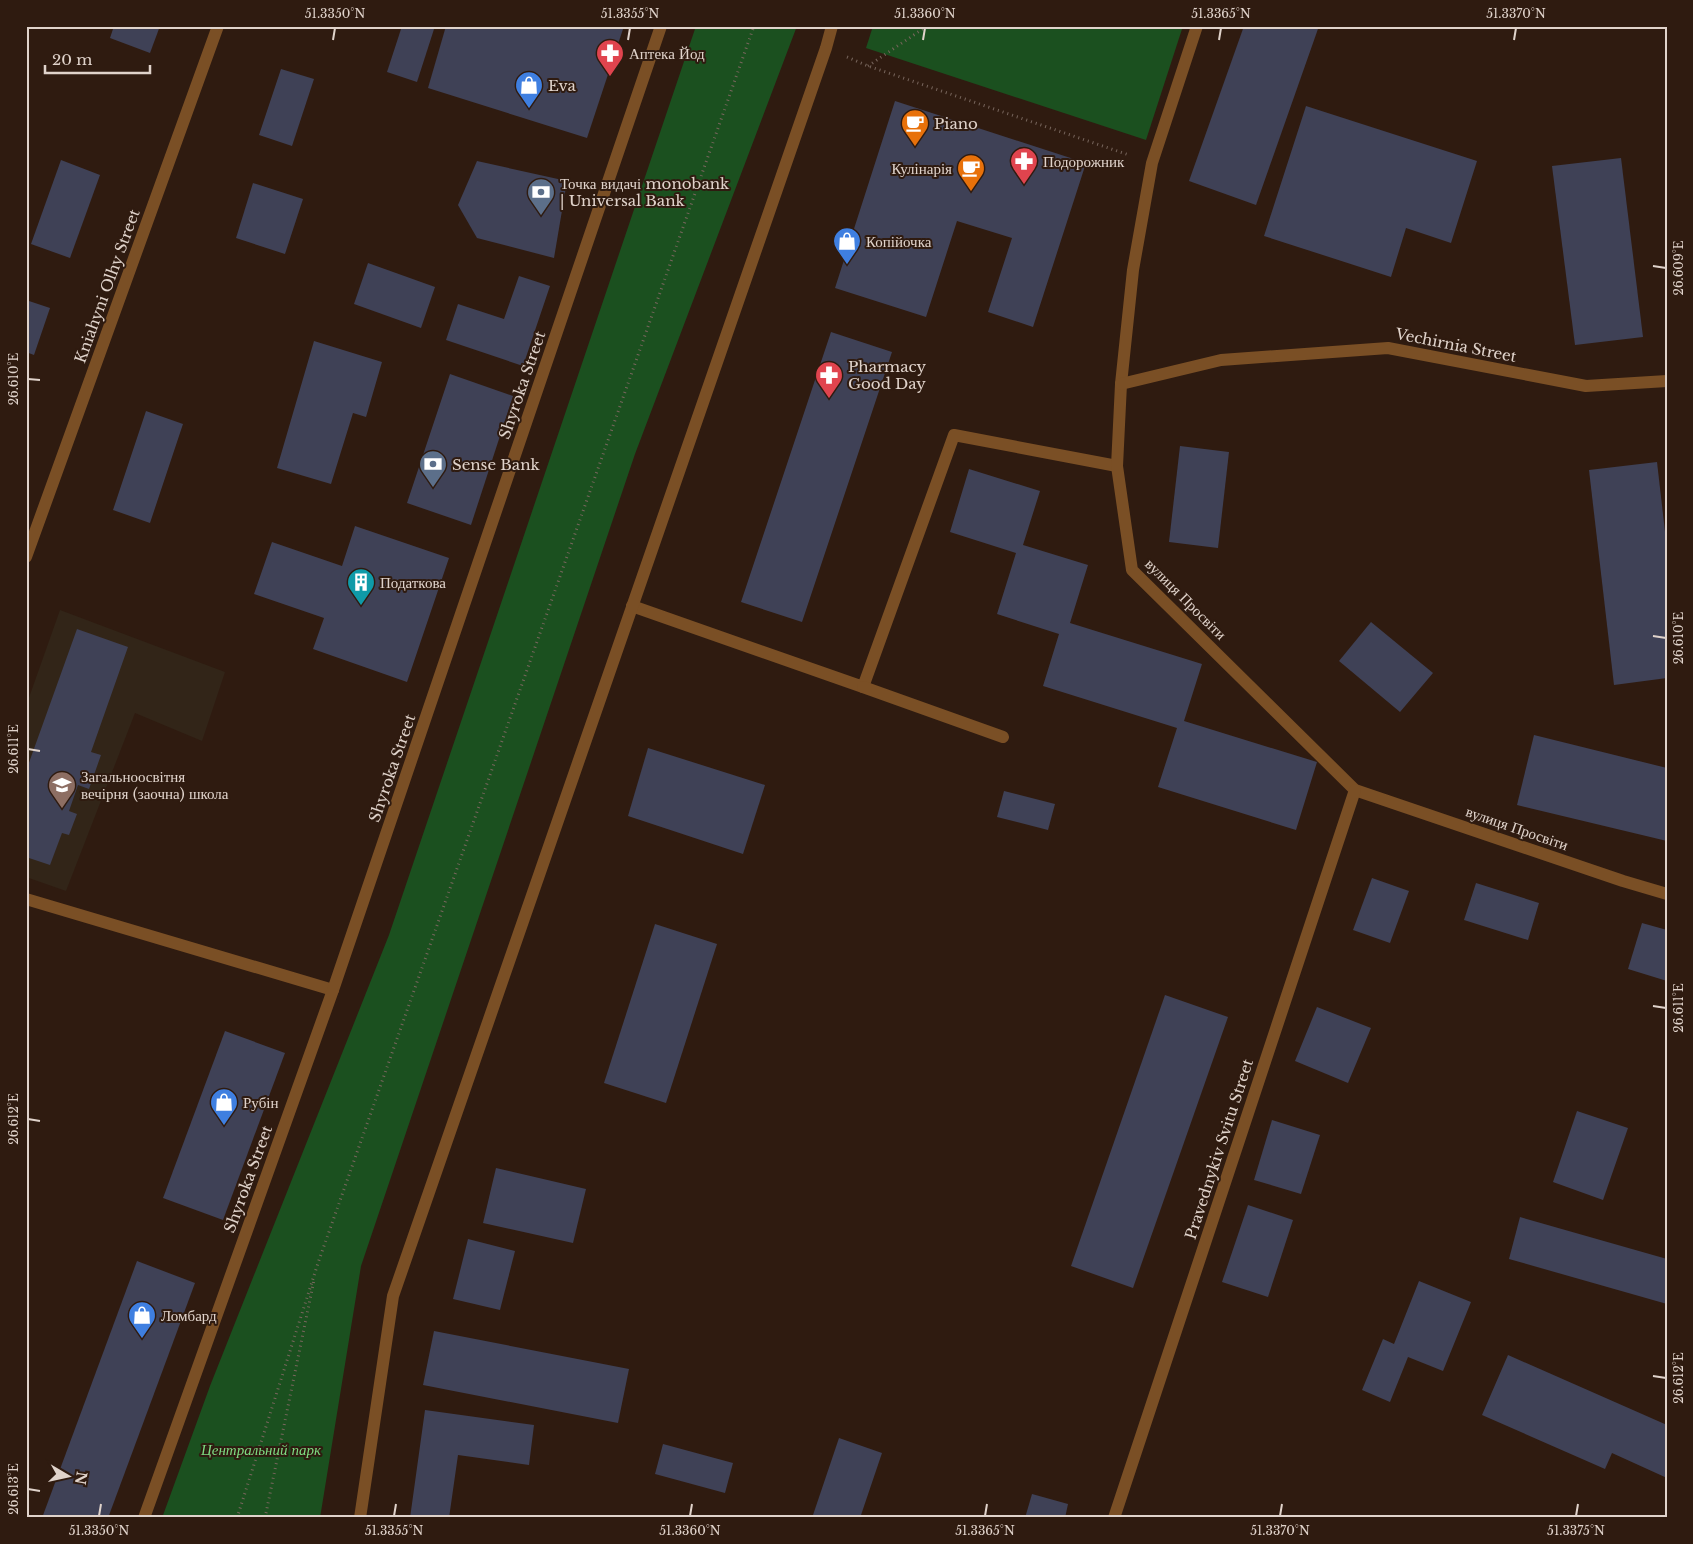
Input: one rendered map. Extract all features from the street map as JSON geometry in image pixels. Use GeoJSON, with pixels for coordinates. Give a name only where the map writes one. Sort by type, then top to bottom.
{"type":"FeatureCollection","features":[{"type":"Feature","properties":{"kind":"street","name":"Kniahyni Olhy Street"},"geometry":{"type":"LineString","coordinates":[[26,557],[218,26]]}},
{"type":"Feature","properties":{"kind":"street","name":"Shyroka Street"},"geometry":{"type":"LineString","coordinates":[[144,1518],[334,990],[662,26]]}},
{"type":"Feature","properties":{"kind":"street"},"geometry":{"type":"LineString","coordinates":[[360,1518],[392,1296],[826,48],[832,26]]}},
{"type":"Feature","properties":{"kind":"street","name":"вулиця Просвіти"},"geometry":{"type":"LineString","coordinates":[[1197,26],[1152,163],[1133,270],[1121,384],[1117,466],[1132,570],[1355,790],[1623,881],[1667,894]]}},
{"type":"Feature","properties":{"kind":"street","name":"Vechirnia Street"},"geometry":{"type":"LineString","coordinates":[[1121,384],[1221,360],[1388,348],[1586,386],[1667,381]]}},
{"type":"Feature","properties":{"kind":"street"},"geometry":{"type":"LineString","coordinates":[[863,687],[954,435],[1117,466]]}},
{"type":"Feature","properties":{"kind":"street"},"geometry":{"type":"LineString","coordinates":[[632,606],[1003,737]]}},
{"type":"Feature","properties":{"kind":"street","name":"Pravednykiv Svitu Street"},"geometry":{"type":"LineString","coordinates":[[1114,1518],[1355,790]]}},
{"type":"Feature","properties":{"kind":"street"},"geometry":{"type":"LineString","coordinates":[[26,899],[334,990]]}},
{"type":"Feature","properties":{"kind":"path"},"geometry":{"type":"LineString","coordinates":[[238,1518],[318,1263],[754,26]]}},
{"type":"Feature","properties":{"kind":"path"},"geometry":{"type":"LineString","coordinates":[[868,66],[927,26]]}},
{"type":"Feature","properties":{"kind":"path"},"geometry":{"type":"LineString","coordinates":[[826,48],[868,66],[1152,163]]}},
{"type":"Feature","properties":{"kind":"path"},"geometry":{"type":"LineString","coordinates":[[265,1518],[318,1263]]}},
{"type":"Feature","properties":{"kind":"shaded area","name":"Загальноосвітня вечірня (заочна) школа"},"geometry":{"type":"Polygon","coordinates":[[[60,610],[225,672],[202,741],[135,713],[66,891],[26,877],[26,706],[60,610]]]}},
{"type":"Feature","properties":{"kind":"green space","name":"Центральний парк"},"geometry":{"type":"Polygon","coordinates":[[[696,26],[797,26],[635,454],[361,1266],[320,1518],[162,1518],[210,1386],[389,935],[696,26]]]}},
{"type":"Feature","properties":{"kind":"green space"},"geometry":{"type":"Polygon","coordinates":[[[873,26],[1183,26],[1146,140],[866,48],[873,26]]]}},
{"type":"Feature","properties":{"kind":"building"},"geometry":{"type":"Polygon","coordinates":[[[114,26],[160,26],[150,53],[110,38],[114,26]]]}},
{"type":"Feature","properties":{"kind":"building"},"geometry":{"type":"Polygon","coordinates":[[[402,26],[435,26],[417,82],[387,72],[402,26]]]}},
{"type":"Feature","properties":{"kind":"building"},"geometry":{"type":"Polygon","coordinates":[[[446,26],[624,26],[587,138],[428,88],[446,26]]]}},
{"type":"Feature","properties":{"kind":"building"},"geometry":{"type":"Polygon","coordinates":[[[1244,26],[1319,26],[1256,205],[1189,181],[1244,26]]]}},
{"type":"Feature","properties":{"kind":"building"},"geometry":{"type":"Polygon","coordinates":[[[281,69],[314,79],[292,146],[259,135],[281,69]]]}},
{"type":"Feature","properties":{"kind":"building","name":"Кулінарія"},"geometry":{"type":"Polygon","coordinates":[[[895,101],[1086,163],[1033,327],[988,312],[1012,238],[957,221],[926,317],[835,288],[895,101]]]}},
{"type":"Feature","properties":{"kind":"building"},"geometry":{"type":"Polygon","coordinates":[[[1306,106],[1477,161],[1451,243],[1406,228],[1391,277],[1264,236],[1306,106]]]}},
{"type":"Feature","properties":{"kind":"building"},"geometry":{"type":"Polygon","coordinates":[[[1621,158],[1643,337],[1575,345],[1552,166],[1621,158]]]}},
{"type":"Feature","properties":{"kind":"building"},"geometry":{"type":"Polygon","coordinates":[[[61,160],[100,175],[70,258],[31,244],[61,160]]]}},
{"type":"Feature","properties":{"kind":"building"},"geometry":{"type":"Polygon","coordinates":[[[477,161],[567,181],[554,258],[477,238],[458,205],[477,161]]]}},
{"type":"Feature","properties":{"kind":"building"},"geometry":{"type":"Polygon","coordinates":[[[253,183],[303,199],[285,254],[236,238],[253,183]]]}},
{"type":"Feature","properties":{"kind":"building"},"geometry":{"type":"Polygon","coordinates":[[[368,263],[435,287],[421,328],[354,304],[368,263]]]}},
{"type":"Feature","properties":{"kind":"building"},"geometry":{"type":"Polygon","coordinates":[[[519,276],[550,286],[523,366],[446,340],[458,304],[504,319],[519,276]]]}},
{"type":"Feature","properties":{"kind":"building"},"geometry":{"type":"Polygon","coordinates":[[[26,300],[50,308],[34,355],[26,352],[26,300]]]}},
{"type":"Feature","properties":{"kind":"building"},"geometry":{"type":"Polygon","coordinates":[[[831,332],[892,352],[802,622],[741,602],[831,332]]]}},
{"type":"Feature","properties":{"kind":"building"},"geometry":{"type":"Polygon","coordinates":[[[314,341],[382,362],[366,417],[353,413],[331,484],[277,468],[314,341]]]}},
{"type":"Feature","properties":{"kind":"building"},"geometry":{"type":"Polygon","coordinates":[[[450,374],[513,396],[471,525],[407,503],[450,374]]]}},
{"type":"Feature","properties":{"kind":"building"},"geometry":{"type":"Polygon","coordinates":[[[146,411],[183,424],[150,523],[113,510],[146,411]]]}},
{"type":"Feature","properties":{"kind":"building"},"geometry":{"type":"Polygon","coordinates":[[[1180,446],[1229,452],[1218,548],[1169,542],[1180,446]]]}},
{"type":"Feature","properties":{"kind":"building"},"geometry":{"type":"Polygon","coordinates":[[[1657,462],[1667,549],[1667,678],[1614,685],[1589,470],[1657,462]]]}},
{"type":"Feature","properties":{"kind":"building"},"geometry":{"type":"Polygon","coordinates":[[[969,469],[1040,491],[1023,545],[1088,565],[1070,623],[1202,664],[1184,721],[1317,762],[1296,830],[1158,787],[1177,728],[1043,686],[1059,634],[997,614],[1016,553],[950,532],[969,469]]]}},
{"type":"Feature","properties":{"kind":"building","name":"Податкова"},"geometry":{"type":"Polygon","coordinates":[[[355,526],[449,558],[407,682],[313,649],[324,618],[254,594],[272,542],[342,566],[355,526]]]}},
{"type":"Feature","properties":{"kind":"building"},"geometry":{"type":"Polygon","coordinates":[[[1371,622],[1433,673],[1400,712],[1339,661],[1371,622]]]}},
{"type":"Feature","properties":{"kind":"building"},"geometry":{"type":"Polygon","coordinates":[[[77,629],[128,647],[91,752],[101,755],[89,789],[78,785],[69,811],[77,814],[69,835],[62,833],[50,865],[26,857],[26,771],[77,629]]]}},
{"type":"Feature","properties":{"kind":"building"},"geometry":{"type":"Polygon","coordinates":[[[1534,735],[1667,768],[1667,841],[1517,805],[1534,735]]]}},
{"type":"Feature","properties":{"kind":"building"},"geometry":{"type":"Polygon","coordinates":[[[648,748],[765,785],[743,854],[628,816],[648,748]]]}},
{"type":"Feature","properties":{"kind":"building"},"geometry":{"type":"Polygon","coordinates":[[[1004,791],[1055,804],[1048,830],[997,817],[1004,791]]]}},
{"type":"Feature","properties":{"kind":"building"},"geometry":{"type":"Polygon","coordinates":[[[1372,878],[1409,891],[1390,943],[1353,930],[1372,878]]]}},
{"type":"Feature","properties":{"kind":"building"},"geometry":{"type":"Polygon","coordinates":[[[1476,883],[1539,903],[1528,940],[1464,920],[1476,883]]]}},
{"type":"Feature","properties":{"kind":"building"},"geometry":{"type":"Polygon","coordinates":[[[1642,923],[1667,930],[1667,981],[1628,969],[1642,923]]]}},
{"type":"Feature","properties":{"kind":"building"},"geometry":{"type":"Polygon","coordinates":[[[655,924],[717,944],[666,1103],[604,1083],[655,924]]]}},
{"type":"Feature","properties":{"kind":"building"},"geometry":{"type":"Polygon","coordinates":[[[1165,995],[1228,1017],[1133,1288],[1071,1266],[1165,995]]]}},
{"type":"Feature","properties":{"kind":"building"},"geometry":{"type":"Polygon","coordinates":[[[1317,1007],[1371,1028],[1348,1083],[1295,1061],[1317,1007]]]}},
{"type":"Feature","properties":{"kind":"building","name":"Рубін"},"geometry":{"type":"Polygon","coordinates":[[[225,1031],[285,1053],[223,1220],[163,1198],[225,1031]]]}},
{"type":"Feature","properties":{"kind":"building"},"geometry":{"type":"Polygon","coordinates":[[[1577,1111],[1628,1128],[1603,1200],[1553,1182],[1577,1111]]]}},
{"type":"Feature","properties":{"kind":"building"},"geometry":{"type":"Polygon","coordinates":[[[1272,1120],[1320,1135],[1301,1194],[1254,1180],[1272,1120]]]}},
{"type":"Feature","properties":{"kind":"building"},"geometry":{"type":"Polygon","coordinates":[[[496,1168],[586,1189],[573,1243],[483,1223],[496,1168]]]}},
{"type":"Feature","properties":{"kind":"building"},"geometry":{"type":"Polygon","coordinates":[[[1248,1205],[1293,1220],[1268,1297],[1222,1282],[1248,1205]]]}},
{"type":"Feature","properties":{"kind":"building"},"geometry":{"type":"Polygon","coordinates":[[[1520,1217],[1667,1259],[1667,1304],[1509,1259],[1520,1217]]]}},
{"type":"Feature","properties":{"kind":"building"},"geometry":{"type":"Polygon","coordinates":[[[468,1239],[515,1251],[500,1310],[453,1299],[468,1239]]]}},
{"type":"Feature","properties":{"kind":"building"},"geometry":{"type":"Polygon","coordinates":[[[137,1261],[195,1283],[108,1518],[42,1518],[137,1261]]]}},
{"type":"Feature","properties":{"kind":"building"},"geometry":{"type":"Polygon","coordinates":[[[1419,1281],[1471,1302],[1443,1371],[1408,1357],[1390,1402],[1362,1390],[1383,1339],[1394,1344],[1419,1281]]]}},
{"type":"Feature","properties":{"kind":"building"},"geometry":{"type":"Polygon","coordinates":[[[434,1331],[629,1369],[618,1423],[423,1385],[434,1331]]]}},
{"type":"Feature","properties":{"kind":"building"},"geometry":{"type":"Polygon","coordinates":[[[1508,1355],[1667,1425],[1667,1478],[1612,1453],[1605,1469],[1482,1415],[1508,1355]]]}},
{"type":"Feature","properties":{"kind":"building"},"geometry":{"type":"Polygon","coordinates":[[[425,1410],[534,1425],[529,1465],[458,1455],[449,1518],[410,1518],[425,1410]]]}},
{"type":"Feature","properties":{"kind":"building"},"geometry":{"type":"Polygon","coordinates":[[[839,1438],[882,1453],[860,1518],[812,1518],[839,1438]]]}},
{"type":"Feature","properties":{"kind":"building"},"geometry":{"type":"Polygon","coordinates":[[[663,1444],[733,1463],[725,1493],[655,1474],[663,1444]]]}},
{"type":"Feature","properties":{"kind":"building"},"geometry":{"type":"Polygon","coordinates":[[[1032,1494],[1068,1504],[1065,1518],[1025,1518],[1032,1494]]]}},
{"type":"Feature","properties":{"kind":"place","name":"Аптека Йод"},"geometry":{"type":"Point","coordinates":[610,77]}},
{"type":"Feature","properties":{"kind":"place","name":"Eva"},"geometry":{"type":"Point","coordinates":[529,109]}},
{"type":"Feature","properties":{"kind":"place","name":"Piano"},"geometry":{"type":"Point","coordinates":[915,147]}},
{"type":"Feature","properties":{"kind":"place","name":"Подорожник"},"geometry":{"type":"Point","coordinates":[1024,185]}},
{"type":"Feature","properties":{"kind":"place","name":"Кулінарія"},"geometry":{"type":"Point","coordinates":[971,192]}},
{"type":"Feature","properties":{"kind":"place","name":"Точка видачі monobank | Universal Bank"},"geometry":{"type":"Point","coordinates":[541,216]}},
{"type":"Feature","properties":{"kind":"place","name":"Копійочка"},"geometry":{"type":"Point","coordinates":[847,265]}},
{"type":"Feature","properties":{"kind":"place","name":"Pharmacy Good Day"},"geometry":{"type":"Point","coordinates":[829,399]}},
{"type":"Feature","properties":{"kind":"place","name":"Sense Bank"},"geometry":{"type":"Point","coordinates":[433,488]}},
{"type":"Feature","properties":{"kind":"place","name":"Податкова"},"geometry":{"type":"Point","coordinates":[361,606]}},
{"type":"Feature","properties":{"kind":"place","name":"Загальноосвітня вечірня (заочна) школа"},"geometry":{"type":"Point","coordinates":[62,809]}},
{"type":"Feature","properties":{"kind":"place","name":"Рубін"},"geometry":{"type":"Point","coordinates":[224,1126]}},
{"type":"Feature","properties":{"kind":"place","name":"Ломбард"},"geometry":{"type":"Point","coordinates":[142,1339]}}]}
